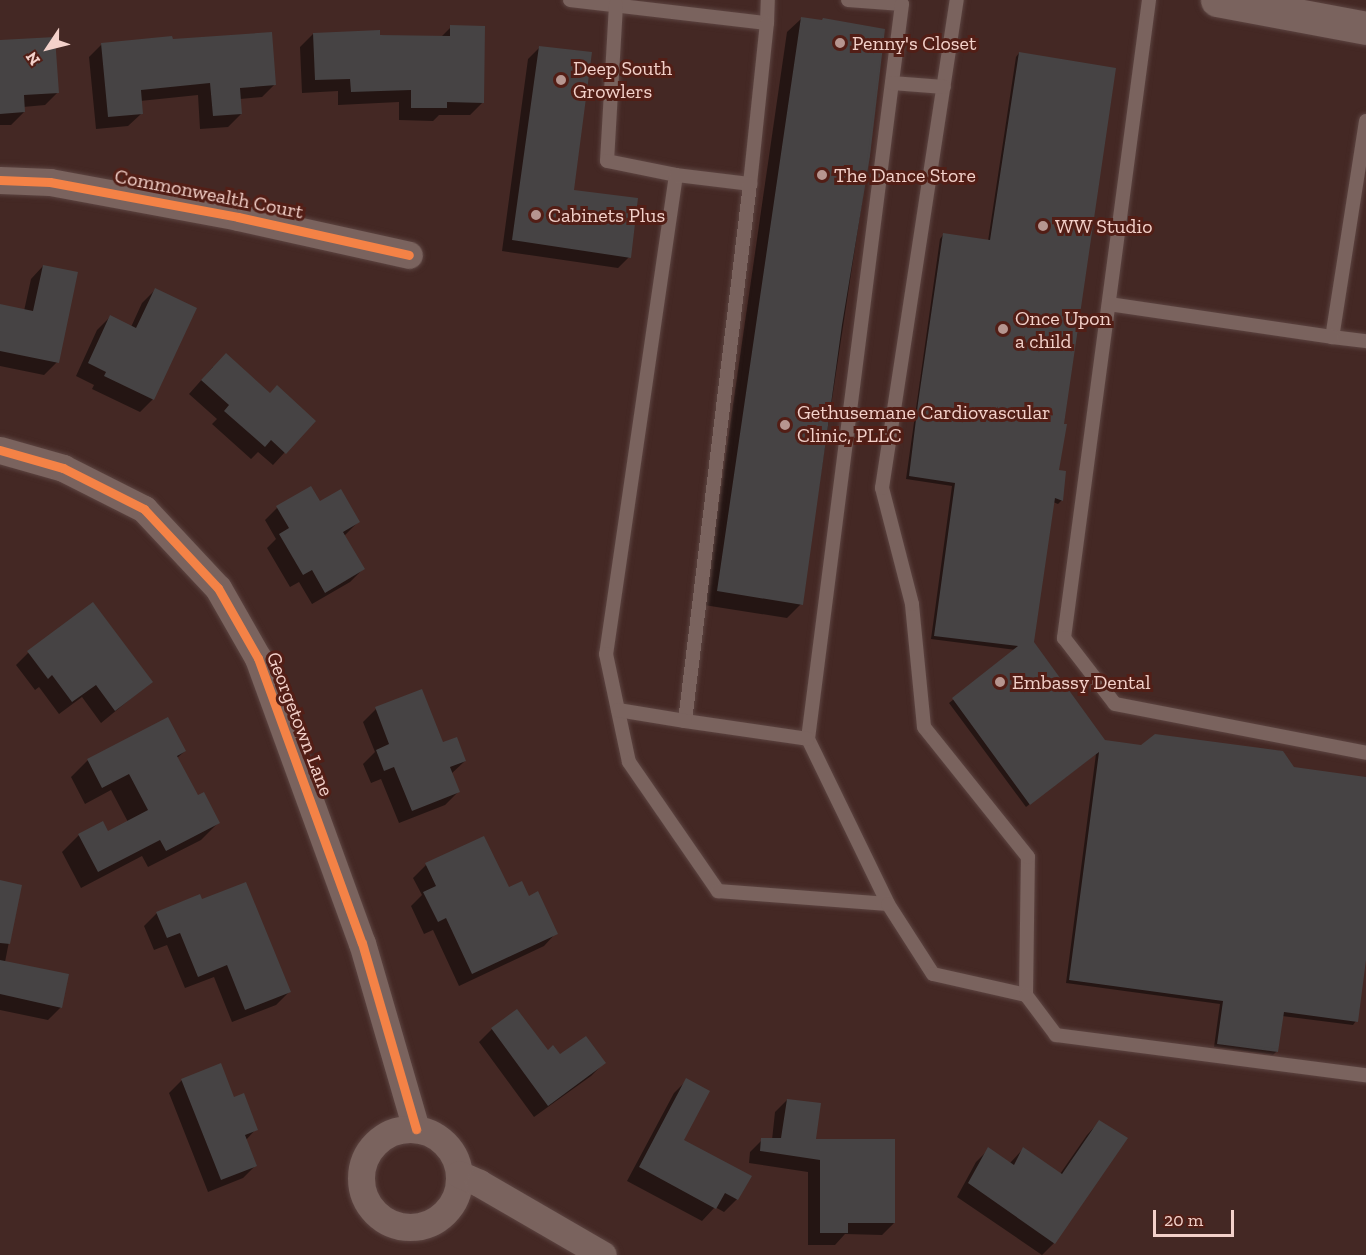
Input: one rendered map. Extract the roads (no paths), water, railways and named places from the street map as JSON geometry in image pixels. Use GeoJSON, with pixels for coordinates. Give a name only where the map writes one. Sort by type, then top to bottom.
{"type":"FeatureCollection","features":[{"type":"Feature","properties":{"kind":"main road"},"geometry":{"type":"LineString","coordinates":[[1216,0],[1366,28]]}},
{"type":"Feature","properties":{"kind":"street","name":"Commonwealth Court"},"geometry":{"type":"LineString","coordinates":[[0,180],[50,182],[238,217],[409,255]]}},
{"type":"Feature","properties":{"kind":"street","name":"Georgetown Lane"},"geometry":{"type":"LineString","coordinates":[[0,450],[63,468],[144,509],[218,588],[258,658],[358,932],[416,1130]]}},
{"type":"Feature","properties":{"kind":"street"},"geometry":{"type":"LineString","coordinates":[[402,1129],[416,1130],[434,1135],[446,1145],[455,1158],[459,1174],[458,1190],[451,1205],[440,1217],[425,1224],[409,1227],[393,1224],[379,1216],[369,1203],[363,1188],[361,1173],[366,1157],[375,1144],[387,1134],[402,1129]]}},
{"type":"Feature","properties":{"kind":"street"},"geometry":{"type":"LineString","coordinates":[[459,1174],[479,1183],[603,1255]]}},
{"type":"Feature","properties":{"kind":"lane"},"geometry":{"type":"LineString","coordinates":[[570,0],[767,22]]}},
{"type":"Feature","properties":{"kind":"lane"},"geometry":{"type":"LineString","coordinates":[[685,721],[750,184],[768,0]]}},
{"type":"Feature","properties":{"kind":"lane"},"geometry":{"type":"LineString","coordinates":[[848,0],[902,4],[808,739],[888,904],[933,974],[1026,995]]}},
{"type":"Feature","properties":{"kind":"lane"},"geometry":{"type":"LineString","coordinates":[[957,0],[882,488],[912,604],[924,727],[1028,857],[1026,995],[1056,1035],[1366,1075]]}},
{"type":"Feature","properties":{"kind":"lane"},"geometry":{"type":"LineString","coordinates":[[1149,0],[1064,638],[1115,704],[1366,753]]}},
{"type":"Feature","properties":{"kind":"lane"},"geometry":{"type":"LineString","coordinates":[[616,5],[608,161],[676,175],[750,184]]}},
{"type":"Feature","properties":{"kind":"lane"},"geometry":{"type":"LineString","coordinates":[[892,83],[944,87]]}},
{"type":"Feature","properties":{"kind":"lane"},"geometry":{"type":"LineString","coordinates":[[1332,337],[1363,165],[1366,122]]}},
{"type":"Feature","properties":{"kind":"lane"},"geometry":{"type":"LineString","coordinates":[[676,175],[606,654],[629,762],[718,891],[888,904]]}},
{"type":"Feature","properties":{"kind":"lane"},"geometry":{"type":"LineString","coordinates":[[1109,304],[1366,341]]}},
{"type":"Feature","properties":{"kind":"lane"},"geometry":{"type":"LineString","coordinates":[[618,710],[808,739]]}},
{"type":"Feature","properties":{"kind":"place","name":"Penny's Closet"},"geometry":{"type":"Point","coordinates":[840,43]}},
{"type":"Feature","properties":{"kind":"place","name":"Deep South Growlers"},"geometry":{"type":"Point","coordinates":[561,80]}},
{"type":"Feature","properties":{"kind":"place","name":"The Dance Store"},"geometry":{"type":"Point","coordinates":[822,175]}},
{"type":"Feature","properties":{"kind":"place","name":"Cabinets Plus"},"geometry":{"type":"Point","coordinates":[536,215]}},
{"type":"Feature","properties":{"kind":"place","name":"WW Studio"},"geometry":{"type":"Point","coordinates":[1043,226]}},
{"type":"Feature","properties":{"kind":"place","name":"Once Upon a child"},"geometry":{"type":"Point","coordinates":[1003,329]}},
{"type":"Feature","properties":{"kind":"place","name":"Gethusemane Cardiovascular Clinic, PLLC"},"geometry":{"type":"Point","coordinates":[785,425]}},
{"type":"Feature","properties":{"kind":"place","name":"Embassy Dental"},"geometry":{"type":"Point","coordinates":[1000,682]}}]}
